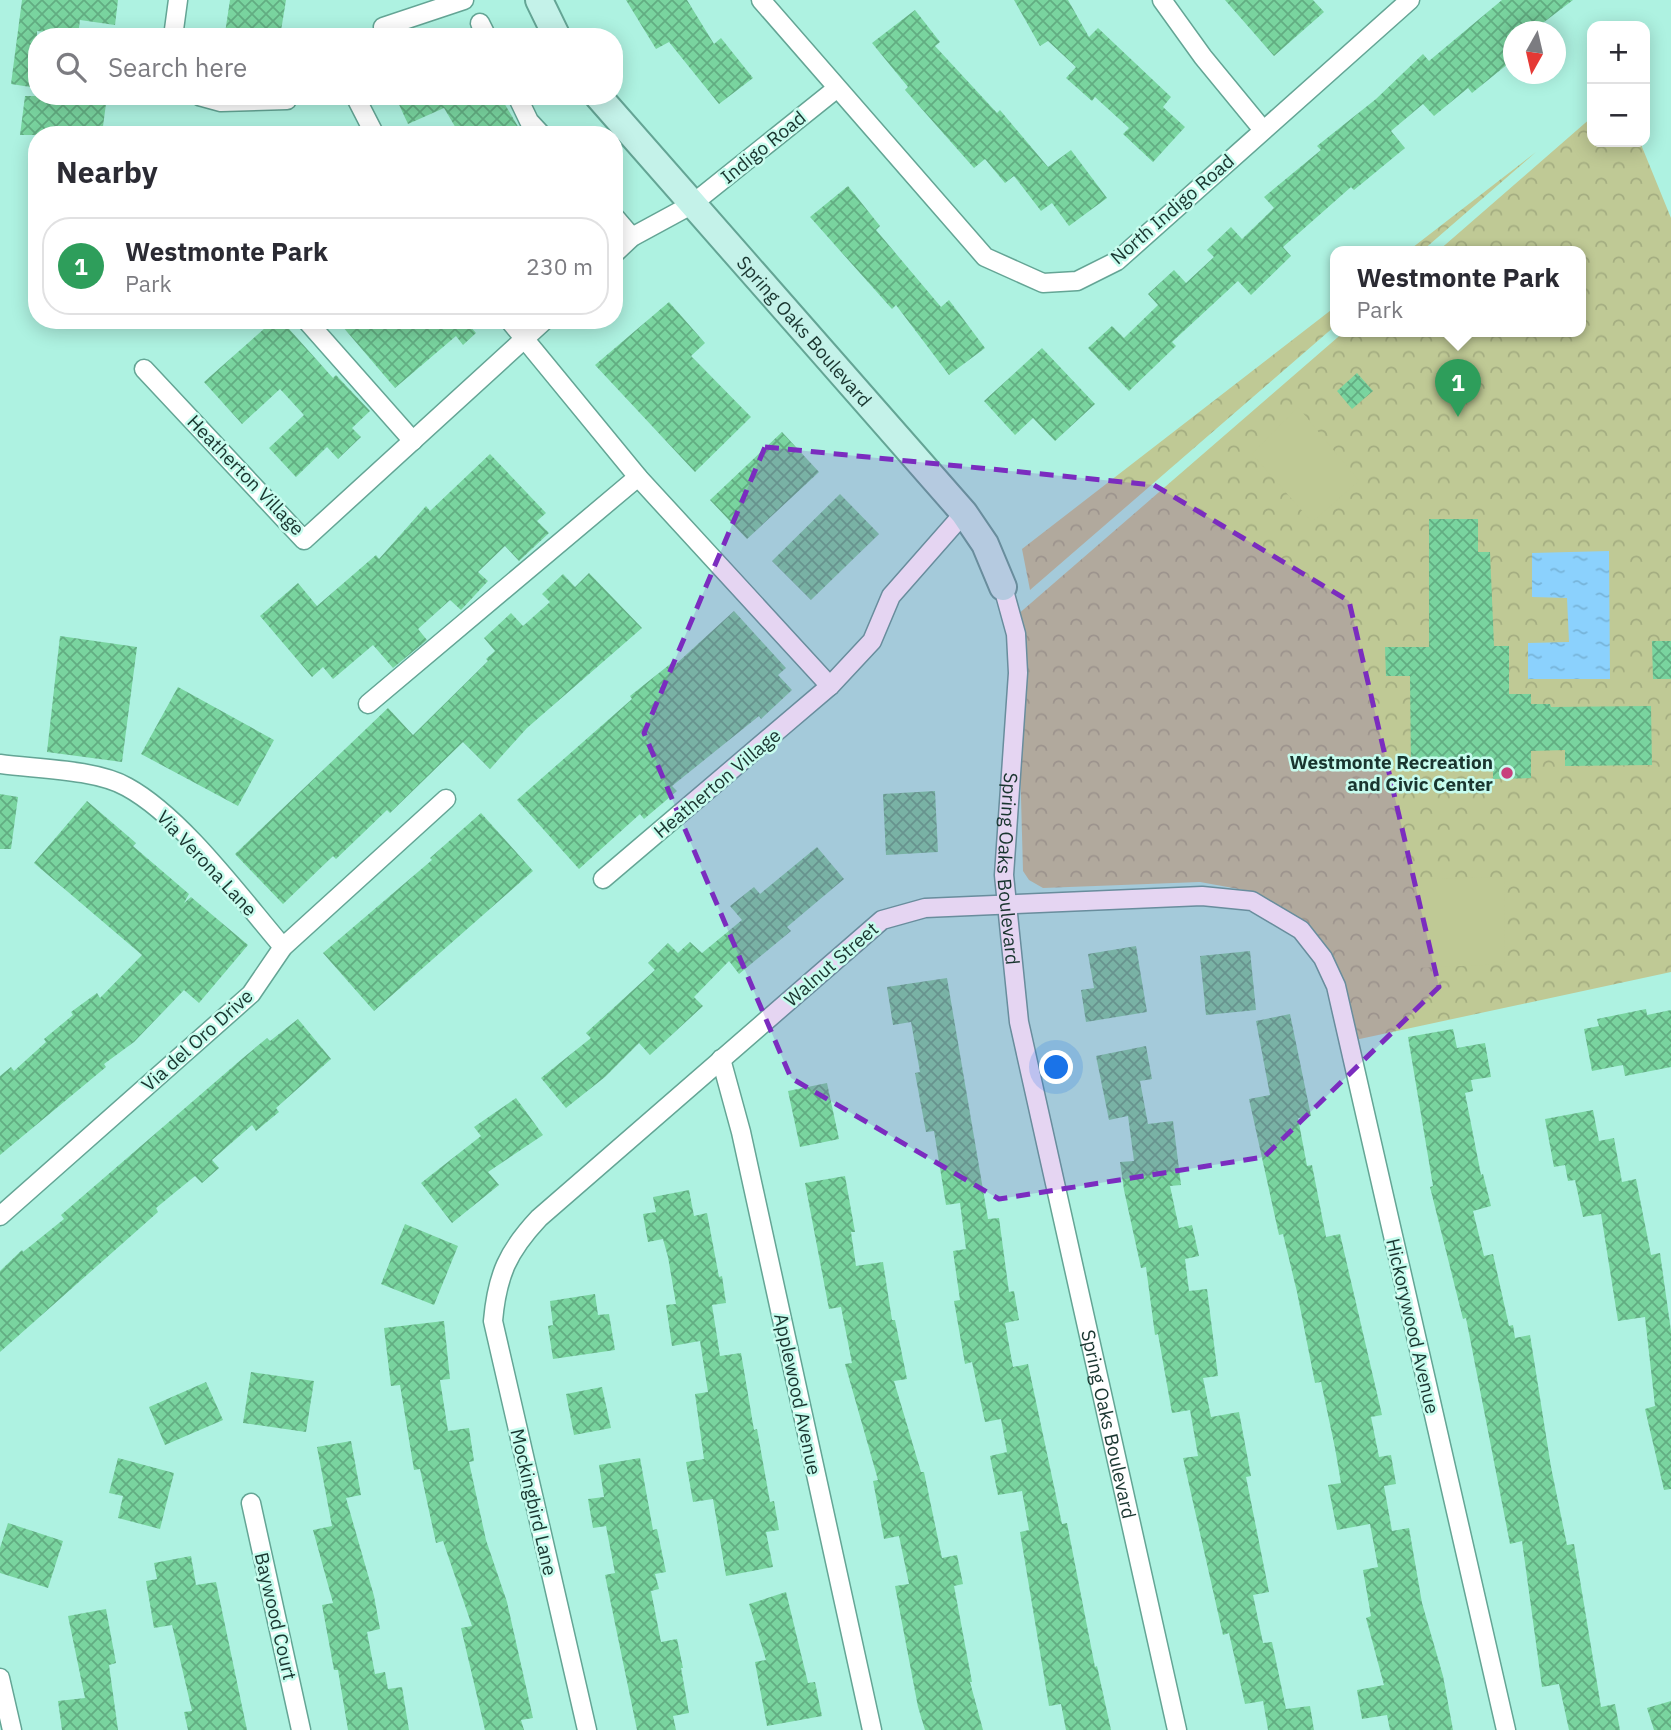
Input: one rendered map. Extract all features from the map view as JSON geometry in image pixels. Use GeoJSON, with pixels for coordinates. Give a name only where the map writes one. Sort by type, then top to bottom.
{"type":"FeatureCollection","features":[{"type":"Feature","properties":{"kind":"street"},"geometry":{"type":"LineString","coordinates":[[174,28],[178,0]]}},
{"type":"Feature","properties":{"kind":"street"},"geometry":{"type":"LineString","coordinates":[[383,27],[464,0]]}},
{"type":"Feature","properties":{"kind":"street"},"geometry":{"type":"LineString","coordinates":[[539,0],[553,28]]}},
{"type":"Feature","properties":{"kind":"street","name":"North Indigo Road"},"geometry":{"type":"LineString","coordinates":[[761,0],[835,89],[985,257],[1043,283],[1077,281],[1117,261],[1410,0]]}},
{"type":"Feature","properties":{"kind":"street"},"geometry":{"type":"LineString","coordinates":[[1162,0],[1262,130]]}},
{"type":"Feature","properties":{"kind":"street","name":"Indigo Road"},"geometry":{"type":"LineString","coordinates":[[691,205],[835,89]]}},
{"type":"Feature","properties":{"kind":"street"},"geometry":{"type":"LineString","coordinates":[[359,105],[370,126]]}},
{"type":"Feature","properties":{"kind":"street"},"geometry":{"type":"LineString","coordinates":[[521,105],[534,126]]}},
{"type":"Feature","properties":{"kind":"street","name":"Spring Oaks Boulevard"},"geometry":{"type":"LineString","coordinates":[[606,105],[964,513],[985,544],[1003,587],[1016,634],[1018,673],[1004,875],[1019,1023],[1177,1730]]}},
{"type":"Feature","properties":{"kind":"street"},"geometry":{"type":"LineString","coordinates":[[623,246],[632,237],[691,205]]}},
{"type":"Feature","properties":{"kind":"street"},"geometry":{"type":"LineString","coordinates":[[623,226],[632,237]]}},
{"type":"Feature","properties":{"kind":"street"},"geometry":{"type":"LineString","coordinates":[[314,329],[413,441]]}},
{"type":"Feature","properties":{"kind":"street"},"geometry":{"type":"LineString","coordinates":[[516,329],[638,477],[830,686]]}},
{"type":"Feature","properties":{"kind":"street","name":"Heatherton Village"},"geometry":{"type":"LineString","coordinates":[[144,369],[303,540],[536,329]]}},
{"type":"Feature","properties":{"kind":"street"},"geometry":{"type":"LineString","coordinates":[[368,704],[638,477]]}},
{"type":"Feature","properties":{"kind":"street","name":"Heatherton Village"},"geometry":{"type":"LineString","coordinates":[[603,879],[830,686],[872,641],[891,596],[964,513]]}},
{"type":"Feature","properties":{"kind":"street","name":"Via Verona Lane"},"geometry":{"type":"LineString","coordinates":[[0,764],[86,775],[125,786],[169,817],[284,947]]}},
{"type":"Feature","properties":{"kind":"street","name":"Via del Oro Drive"},"geometry":{"type":"LineString","coordinates":[[0,1216],[251,994],[284,947],[446,799]]}},
{"type":"Feature","properties":{"kind":"street","name":"Walnut Street"},"geometry":{"type":"LineString","coordinates":[[501,1273],[516,1242],[539,1217],[882,920],[925,908],[1202,895],[1252,901],[1301,930]]}},
{"type":"Feature","properties":{"kind":"street","name":"Hickorywood Avenue"},"geometry":{"type":"LineString","coordinates":[[1301,930],[1323,958],[1336,986],[1506,1730]]}},
{"type":"Feature","properties":{"kind":"street","name":"Applewood Avenue"},"geometry":{"type":"LineString","coordinates":[[721,1059],[741,1132],[872,1730]]}},
{"type":"Feature","properties":{"kind":"street","name":"Mockingbird Lane"},"geometry":{"type":"LineString","coordinates":[[501,1273],[493,1321],[587,1730]]}},
{"type":"Feature","properties":{"kind":"street","name":"Baywood Court"},"geometry":{"type":"LineString","coordinates":[[251,1503],[301,1730]]}},
{"type":"Feature","properties":{"kind":"street"},"geometry":{"type":"LineString","coordinates":[[0,1678],[12,1730]]}},
{"type":"Feature","properties":{"kind":"highlighted area"},"geometry":{"type":"Polygon","coordinates":[[[765,447],[1154,485],[1349,601],[1439,987],[1264,1157],[999,1199],[791,1078],[644,733],[765,447]]]}},
{"type":"Feature","properties":{"kind":"green space"},"geometry":{"type":"Polygon","coordinates":[[[1587,121],[1587,147],[1642,147],[1671,218],[1671,972],[1355,1040],[1305,923],[1255,892],[1200,882],[1043,888],[1029,880],[1023,871],[1016,616],[1338,337],[1586,337],[1586,246],[1444,246],[1587,121]]]}},
{"type":"Feature","properties":{"kind":"green space"},"geometry":{"type":"Polygon","coordinates":[[[1536,152],[1428,246],[1414,246],[1536,152]]]}},
{"type":"Feature","properties":{"kind":"green space"},"geometry":{"type":"Polygon","coordinates":[[[1330,311],[1330,330],[1030,590],[1022,549],[1330,311]]]}},
{"type":"Feature","properties":{"kind":"green space"},"geometry":{"type":"Polygon","coordinates":[[[1298,407],[1359,481],[1312,522],[1252,454],[1298,407]]]}},
{"type":"Feature","properties":{"kind":"green space"},"geometry":{"type":"Polygon","coordinates":[[[1504,877],[1505,964],[1416,968],[1415,879],[1504,877]]]}},
{"type":"Feature","properties":{"kind":"water"},"geometry":{"type":"Polygon","coordinates":[[[1609,551],[1610,679],[1528,679],[1528,643],[1569,642],[1567,598],[1532,597],[1532,553],[1609,551]]]}},
{"type":"Feature","properties":{"kind":"building"},"geometry":{"type":"Polygon","coordinates":[[[22,0],[118,0],[115,25],[80,20],[79,28],[28,28],[28,87],[11,84],[22,0]]]}},
{"type":"Feature","properties":{"kind":"building"},"geometry":{"type":"Polygon","coordinates":[[[230,0],[286,0],[281,28],[226,28],[230,0]]]}},
{"type":"Feature","properties":{"kind":"building"},"geometry":{"type":"Polygon","coordinates":[[[626,0],[687,0],[714,44],[721,38],[753,78],[719,104],[669,42],[656,49],[626,0]]]}},
{"type":"Feature","properties":{"kind":"building"},"geometry":{"type":"Polygon","coordinates":[[[1014,0],[1068,0],[1089,37],[1098,28],[1171,97],[1163,107],[1185,127],[1153,162],[1123,134],[1129,128],[1095,97],[1092,101],[1066,78],[1076,67],[1048,41],[1040,46],[1014,0]]]}},
{"type":"Feature","properties":{"kind":"building"},"geometry":{"type":"Polygon","coordinates":[[[1225,0],[1313,0],[1324,12],[1274,56],[1225,0]]]}},
{"type":"Feature","properties":{"kind":"building"},"geometry":{"type":"Polygon","coordinates":[[[1502,0],[1573,0],[1545,21],[1503,21],[1503,68],[1472,93],[1468,88],[1434,116],[1423,104],[1391,131],[1405,148],[1354,190],[1351,187],[1283,247],[1291,256],[1251,295],[1238,281],[1172,342],[1176,346],[1129,391],[1088,348],[1112,326],[1124,338],[1158,305],[1148,294],[1174,270],[1186,283],[1214,257],[1207,250],[1231,227],[1242,239],[1274,208],[1264,197],[1321,150],[1317,146],[1376,99],[1423,54],[1429,61],[1502,0]]]}},
{"type":"Feature","properties":{"kind":"building"},"geometry":{"type":"Polygon","coordinates":[[[915,10],[940,42],[935,46],[997,113],[1000,110],[1048,167],[1071,150],[1107,198],[1069,226],[1052,203],[1041,211],[1014,176],[1005,183],[985,159],[974,168],[905,90],[908,87],[872,43],[915,10]]]}},
{"type":"Feature","properties":{"kind":"building"},"geometry":{"type":"Polygon","coordinates":[[[25,96],[28,96],[28,105],[106,105],[103,126],[28,126],[28,135],[20,135],[25,96]]]}},
{"type":"Feature","properties":{"kind":"building"},"geometry":{"type":"Polygon","coordinates":[[[399,105],[505,105],[518,126],[455,126],[444,108],[408,124],[399,105]]]}},
{"type":"Feature","properties":{"kind":"building"},"geometry":{"type":"Polygon","coordinates":[[[848,186],[880,226],[876,230],[941,307],[949,300],[985,348],[949,375],[896,305],[892,309],[810,217],[848,186]]]}},
{"type":"Feature","properties":{"kind":"building"},"geometry":{"type":"Polygon","coordinates":[[[669,302],[705,343],[691,356],[751,417],[695,472],[595,365],[669,302]]]}},
{"type":"Feature","properties":{"kind":"building"},"geometry":{"type":"Polygon","coordinates":[[[264,329],[289,329],[333,378],[336,375],[370,411],[352,428],[361,437],[338,459],[327,447],[296,477],[269,448],[304,415],[280,389],[242,424],[204,382],[264,329]]]}},
{"type":"Feature","properties":{"kind":"building"},"geometry":{"type":"Polygon","coordinates":[[[345,329],[472,329],[476,333],[463,345],[456,336],[395,388],[345,329]]]}},
{"type":"Feature","properties":{"kind":"building"},"geometry":{"type":"Polygon","coordinates":[[[1042,348],[1095,404],[1055,441],[1033,418],[1015,435],[984,401],[1042,348]]]}},
{"type":"Feature","properties":{"kind":"building"},"geometry":{"type":"Polygon","coordinates":[[[1357,373],[1373,391],[1352,409],[1337,391],[1357,373]]]}},
{"type":"Feature","properties":{"kind":"building"},"geometry":{"type":"Polygon","coordinates":[[[782,432],[819,472],[747,539],[710,500],[782,432]]]}},
{"type":"Feature","properties":{"kind":"building"},"geometry":{"type":"Polygon","coordinates":[[[490,454],[546,513],[537,521],[549,533],[519,561],[505,546],[478,572],[488,581],[461,610],[450,600],[418,629],[427,640],[393,668],[373,645],[333,679],[323,667],[312,677],[260,616],[298,583],[317,606],[376,555],[379,559],[426,506],[430,511],[490,454]]]}},
{"type":"Feature","properties":{"kind":"building"},"geometry":{"type":"Polygon","coordinates":[[[840,494],[879,534],[811,600],[772,561],[840,494]]]}},
{"type":"Feature","properties":{"kind":"building"},"geometry":{"type":"Polygon","coordinates":[[[1429,519],[1478,519],[1478,552],[1490,552],[1494,646],[1509,646],[1509,694],[1531,694],[1531,704],[1550,704],[1551,707],[1651,706],[1652,765],[1565,766],[1565,750],[1531,751],[1531,778],[1493,779],[1493,768],[1411,769],[1410,676],[1386,676],[1385,647],[1429,647],[1429,519]]]}},
{"type":"Feature","properties":{"kind":"building"},"geometry":{"type":"Polygon","coordinates":[[[589,573],[642,628],[527,728],[490,769],[463,742],[390,813],[387,810],[336,859],[333,856],[283,904],[235,854],[388,708],[413,735],[488,661],[486,659],[495,651],[484,638],[511,613],[523,626],[550,602],[542,594],[563,574],[575,587],[589,573]]]}},
{"type":"Feature","properties":{"kind":"building"},"geometry":{"type":"Polygon","coordinates":[[[734,611],[786,668],[778,675],[792,690],[761,719],[759,716],[672,786],[677,791],[644,819],[640,814],[579,869],[517,800],[632,699],[630,696],[674,661],[676,664],[734,611]]]}},
{"type":"Feature","properties":{"kind":"building"},"geometry":{"type":"Polygon","coordinates":[[[60,636],[137,647],[122,762],[47,752],[60,636]]]}},
{"type":"Feature","properties":{"kind":"building"},"geometry":{"type":"Polygon","coordinates":[[[1652,641],[1671,641],[1671,679],[1653,679],[1652,641]]]}},
{"type":"Feature","properties":{"kind":"building"},"geometry":{"type":"Polygon","coordinates":[[[178,687],[274,740],[238,806],[141,754],[178,687]]]}},
{"type":"Feature","properties":{"kind":"building"},"geometry":{"type":"Polygon","coordinates":[[[935,791],[938,852],[886,855],[883,794],[935,791]]]}},
{"type":"Feature","properties":{"kind":"building"},"geometry":{"type":"Polygon","coordinates":[[[0,794],[18,797],[11,849],[0,849],[0,794]]]}},
{"type":"Feature","properties":{"kind":"building"},"geometry":{"type":"Polygon","coordinates":[[[87,801],[136,843],[133,846],[189,894],[184,903],[191,897],[248,945],[199,1003],[184,990],[134,1042],[104,1064],[106,1067],[0,1155],[0,1076],[11,1067],[14,1071],[46,1042],[44,1039],[73,1015],[71,1012],[97,993],[100,998],[142,955],[34,863],[87,801]]]}},
{"type":"Feature","properties":{"kind":"building"},"geometry":{"type":"Polygon","coordinates":[[[481,813],[533,871],[374,1011],[323,953],[432,860],[430,858],[481,813]]]}},
{"type":"Feature","properties":{"kind":"building"},"geometry":{"type":"Polygon","coordinates":[[[817,847],[844,879],[787,927],[791,931],[739,974],[729,961],[694,997],[703,1006],[650,1055],[639,1043],[605,1077],[566,1108],[541,1078],[591,1038],[586,1033],[655,970],[648,963],[668,943],[678,953],[690,942],[702,953],[742,920],[730,906],[754,887],[760,894],[817,847]]]}},
{"type":"Feature","properties":{"kind":"building"},"geometry":{"type":"Polygon","coordinates":[[[1136,946],[1147,1012],[1086,1022],[1081,990],[1094,988],[1088,954],[1136,946]]]}},
{"type":"Feature","properties":{"kind":"building"},"geometry":{"type":"Polygon","coordinates":[[[1250,951],[1256,1010],[1206,1015],[1200,956],[1250,951]]]}},
{"type":"Feature","properties":{"kind":"building"},"geometry":{"type":"Polygon","coordinates":[[[947,978],[988,1219],[999,1218],[1009,1292],[1014,1291],[1019,1320],[1005,1323],[1013,1367],[1028,1364],[1062,1524],[1067,1523],[1095,1667],[1097,1666],[1111,1730],[1066,1730],[1061,1704],[1049,1706],[1020,1532],[1029,1530],[1022,1491],[998,1495],[990,1456],[1007,1452],[1001,1419],[985,1422],[972,1362],[965,1364],[954,1301],[960,1300],[953,1251],[966,1249],[960,1203],[946,1205],[934,1131],[926,1132],[915,1073],[920,1072],[911,1022],[893,1025],[887,987],[947,978]]]}},
{"type":"Feature","properties":{"kind":"building"},"geometry":{"type":"Polygon","coordinates":[[[1646,1009],[1647,1015],[1671,1010],[1671,1067],[1625,1076],[1623,1065],[1592,1071],[1584,1029],[1599,1026],[1597,1019],[1646,1009]]]}},
{"type":"Feature","properties":{"kind":"building"},"geometry":{"type":"Polygon","coordinates":[[[1290,1014],[1311,1116],[1298,1118],[1307,1166],[1312,1165],[1326,1237],[1340,1234],[1382,1415],[1371,1417],[1379,1457],[1391,1455],[1396,1484],[1384,1486],[1392,1531],[1409,1528],[1422,1603],[1443,1676],[1453,1730],[1390,1730],[1387,1715],[1362,1719],[1357,1690],[1384,1685],[1366,1618],[1371,1616],[1363,1570],[1378,1567],[1370,1524],[1337,1530],[1328,1485],[1341,1483],[1335,1448],[1321,1382],[1315,1383],[1297,1292],[1283,1234],[1279,1235],[1249,1099],[1270,1095],[1256,1021],[1290,1014]]]}},
{"type":"Feature","properties":{"kind":"building"},"geometry":{"type":"Polygon","coordinates":[[[298,1019],[331,1059],[276,1108],[279,1112],[256,1131],[252,1125],[212,1160],[219,1168],[202,1183],[195,1176],[156,1208],[158,1212],[0,1352],[0,1271],[22,1250],[23,1252],[64,1219],[61,1215],[243,1058],[267,1038],[270,1041],[298,1019]]]}},
{"type":"Feature","properties":{"kind":"building"},"geometry":{"type":"Polygon","coordinates":[[[1453,1029],[1457,1048],[1485,1043],[1491,1077],[1471,1080],[1473,1091],[1465,1093],[1481,1175],[1483,1174],[1491,1206],[1473,1211],[1484,1256],[1493,1254],[1509,1326],[1513,1325],[1515,1338],[1530,1335],[1551,1467],[1567,1545],[1574,1544],[1601,1707],[1615,1704],[1620,1730],[1569,1730],[1559,1684],[1542,1687],[1522,1541],[1510,1544],[1466,1318],[1463,1319],[1430,1187],[1433,1186],[1408,1037],[1453,1029]]]}},
{"type":"Feature","properties":{"kind":"building"},"geometry":{"type":"Polygon","coordinates":[[[1146,1046],[1152,1079],[1140,1081],[1148,1124],[1173,1121],[1181,1185],[1170,1186],[1179,1228],[1192,1225],[1199,1256],[1185,1259],[1189,1291],[1207,1289],[1218,1376],[1203,1378],[1211,1417],[1239,1412],[1251,1476],[1246,1477],[1269,1592],[1253,1595],[1263,1643],[1272,1642],[1286,1709],[1310,1706],[1314,1730],[1268,1730],[1263,1701],[1245,1704],[1229,1633],[1223,1635],[1183,1458],[1198,1456],[1190,1410],[1172,1413],[1158,1334],[1155,1335],[1146,1267],[1141,1268],[1124,1190],[1120,1162],[1134,1161],[1128,1116],[1109,1120],[1096,1056],[1146,1046]]]}},
{"type":"Feature","properties":{"kind":"building"},"geometry":{"type":"Polygon","coordinates":[[[827,1083],[839,1139],[800,1147],[788,1091],[827,1083]]]}},
{"type":"Feature","properties":{"kind":"building"},"geometry":{"type":"Polygon","coordinates":[[[516,1098],[543,1135],[488,1172],[499,1185],[452,1223],[421,1183],[481,1136],[474,1127],[516,1098]]]}},
{"type":"Feature","properties":{"kind":"building"},"geometry":{"type":"Polygon","coordinates":[[[1593,1110],[1599,1141],[1614,1138],[1622,1182],[1636,1179],[1651,1255],[1660,1253],[1671,1331],[1671,1489],[1664,1490],[1645,1409],[1655,1406],[1645,1317],[1618,1321],[1601,1214],[1583,1217],[1575,1180],[1568,1181],[1565,1165],[1554,1167],[1545,1119],[1593,1110]]]}},
{"type":"Feature","properties":{"kind":"building"},"geometry":{"type":"Polygon","coordinates":[[[845,1176],[855,1232],[851,1232],[856,1266],[883,1262],[892,1320],[895,1320],[907,1379],[894,1381],[921,1472],[924,1472],[942,1558],[957,1555],[963,1584],[954,1586],[970,1682],[983,1730],[925,1730],[918,1707],[895,1586],[909,1584],[899,1536],[884,1539],[873,1481],[878,1480],[845,1364],[852,1363],[841,1307],[829,1309],[805,1183],[845,1176]]]}},
{"type":"Feature","properties":{"kind":"building"},"geometry":{"type":"Polygon","coordinates":[[[689,1190],[694,1216],[707,1213],[719,1277],[722,1276],[726,1303],[712,1305],[720,1356],[741,1353],[754,1430],[757,1429],[770,1502],[774,1501],[779,1530],[766,1532],[773,1567],[726,1576],[713,1499],[693,1502],[686,1462],[704,1459],[695,1394],[708,1392],[700,1341],[672,1346],[666,1305],[676,1304],[668,1257],[663,1239],[648,1242],[643,1214],[656,1212],[653,1197],[689,1190]]]}},
{"type":"Feature","properties":{"kind":"building"},"geometry":{"type":"Polygon","coordinates":[[[405,1224],[458,1246],[434,1305],[381,1284],[405,1224]]]}},
{"type":"Feature","properties":{"kind":"building"},"geometry":{"type":"Polygon","coordinates":[[[595,1294],[598,1315],[609,1314],[615,1350],[553,1359],[548,1326],[553,1325],[550,1301],[595,1294]]]}},
{"type":"Feature","properties":{"kind":"building"},"geometry":{"type":"Polygon","coordinates":[[[444,1321],[450,1379],[440,1380],[448,1431],[469,1428],[474,1461],[469,1462],[486,1540],[507,1602],[533,1718],[521,1720],[524,1730],[485,1730],[461,1628],[472,1626],[443,1541],[436,1543],[420,1469],[414,1470],[400,1385],[391,1386],[384,1328],[444,1321]]]}},
{"type":"Feature","properties":{"kind":"building"},"geometry":{"type":"Polygon","coordinates":[[[251,1372],[314,1381],[306,1432],[243,1423],[251,1372]]]}},
{"type":"Feature","properties":{"kind":"building"},"geometry":{"type":"Polygon","coordinates":[[[206,1382],[223,1420],[165,1445],[149,1407],[206,1382]]]}},
{"type":"Feature","properties":{"kind":"building"},"geometry":{"type":"Polygon","coordinates":[[[602,1387],[611,1428],[574,1435],[566,1394],[602,1387]]]}},
{"type":"Feature","properties":{"kind":"building"},"geometry":{"type":"Polygon","coordinates":[[[351,1441],[361,1495],[346,1498],[374,1596],[380,1629],[367,1632],[375,1674],[385,1672],[388,1689],[402,1687],[409,1730],[348,1730],[338,1670],[334,1670],[322,1605],[333,1603],[313,1530],[332,1526],[317,1447],[351,1441]]]}},
{"type":"Feature","properties":{"kind":"building"},"geometry":{"type":"Polygon","coordinates":[[[118,1458],[174,1473],[160,1529],[118,1518],[123,1496],[109,1493],[118,1458]]]}},
{"type":"Feature","properties":{"kind":"building"},"geometry":{"type":"Polygon","coordinates":[[[640,1458],[653,1530],[657,1529],[666,1572],[655,1574],[659,1589],[651,1591],[661,1642],[677,1639],[689,1713],[673,1716],[676,1730],[637,1730],[605,1575],[615,1573],[606,1526],[593,1528],[588,1499],[604,1497],[599,1465],[640,1458]]]}},
{"type":"Feature","properties":{"kind":"building"},"geometry":{"type":"Polygon","coordinates":[[[8,1523],[63,1541],[48,1588],[0,1573],[0,1548],[8,1523]]]}},
{"type":"Feature","properties":{"kind":"building"},"geometry":{"type":"Polygon","coordinates":[[[191,1556],[196,1585],[216,1582],[247,1730],[188,1730],[184,1712],[192,1711],[172,1625],[154,1628],[146,1581],[157,1579],[154,1563],[191,1556]]]}},
{"type":"Feature","properties":{"kind":"building"},"geometry":{"type":"Polygon","coordinates":[[[786,1592],[808,1683],[815,1682],[822,1716],[767,1726],[755,1662],[766,1660],[749,1604],[786,1592]]]}},
{"type":"Feature","properties":{"kind":"building"},"geometry":{"type":"Polygon","coordinates":[[[106,1609],[116,1663],[109,1665],[118,1730],[62,1730],[58,1701],[85,1698],[68,1616],[106,1609]]]}},
{"type":"Feature","properties":{"kind":"building"},"geometry":{"type":"Polygon","coordinates":[[[1671,1701],[1671,1730],[1654,1730],[1647,1708],[1671,1701]]]}},
{"type":"Feature","properties":{"kind":"place","name":"Westmonte Park"},"geometry":{"type":"Point","coordinates":[1458,417]}},
{"type":"Feature","properties":{"kind":"place","name":"Westmonte Recreation and Civic Center"},"geometry":{"type":"Point","coordinates":[1507,773]}}]}
